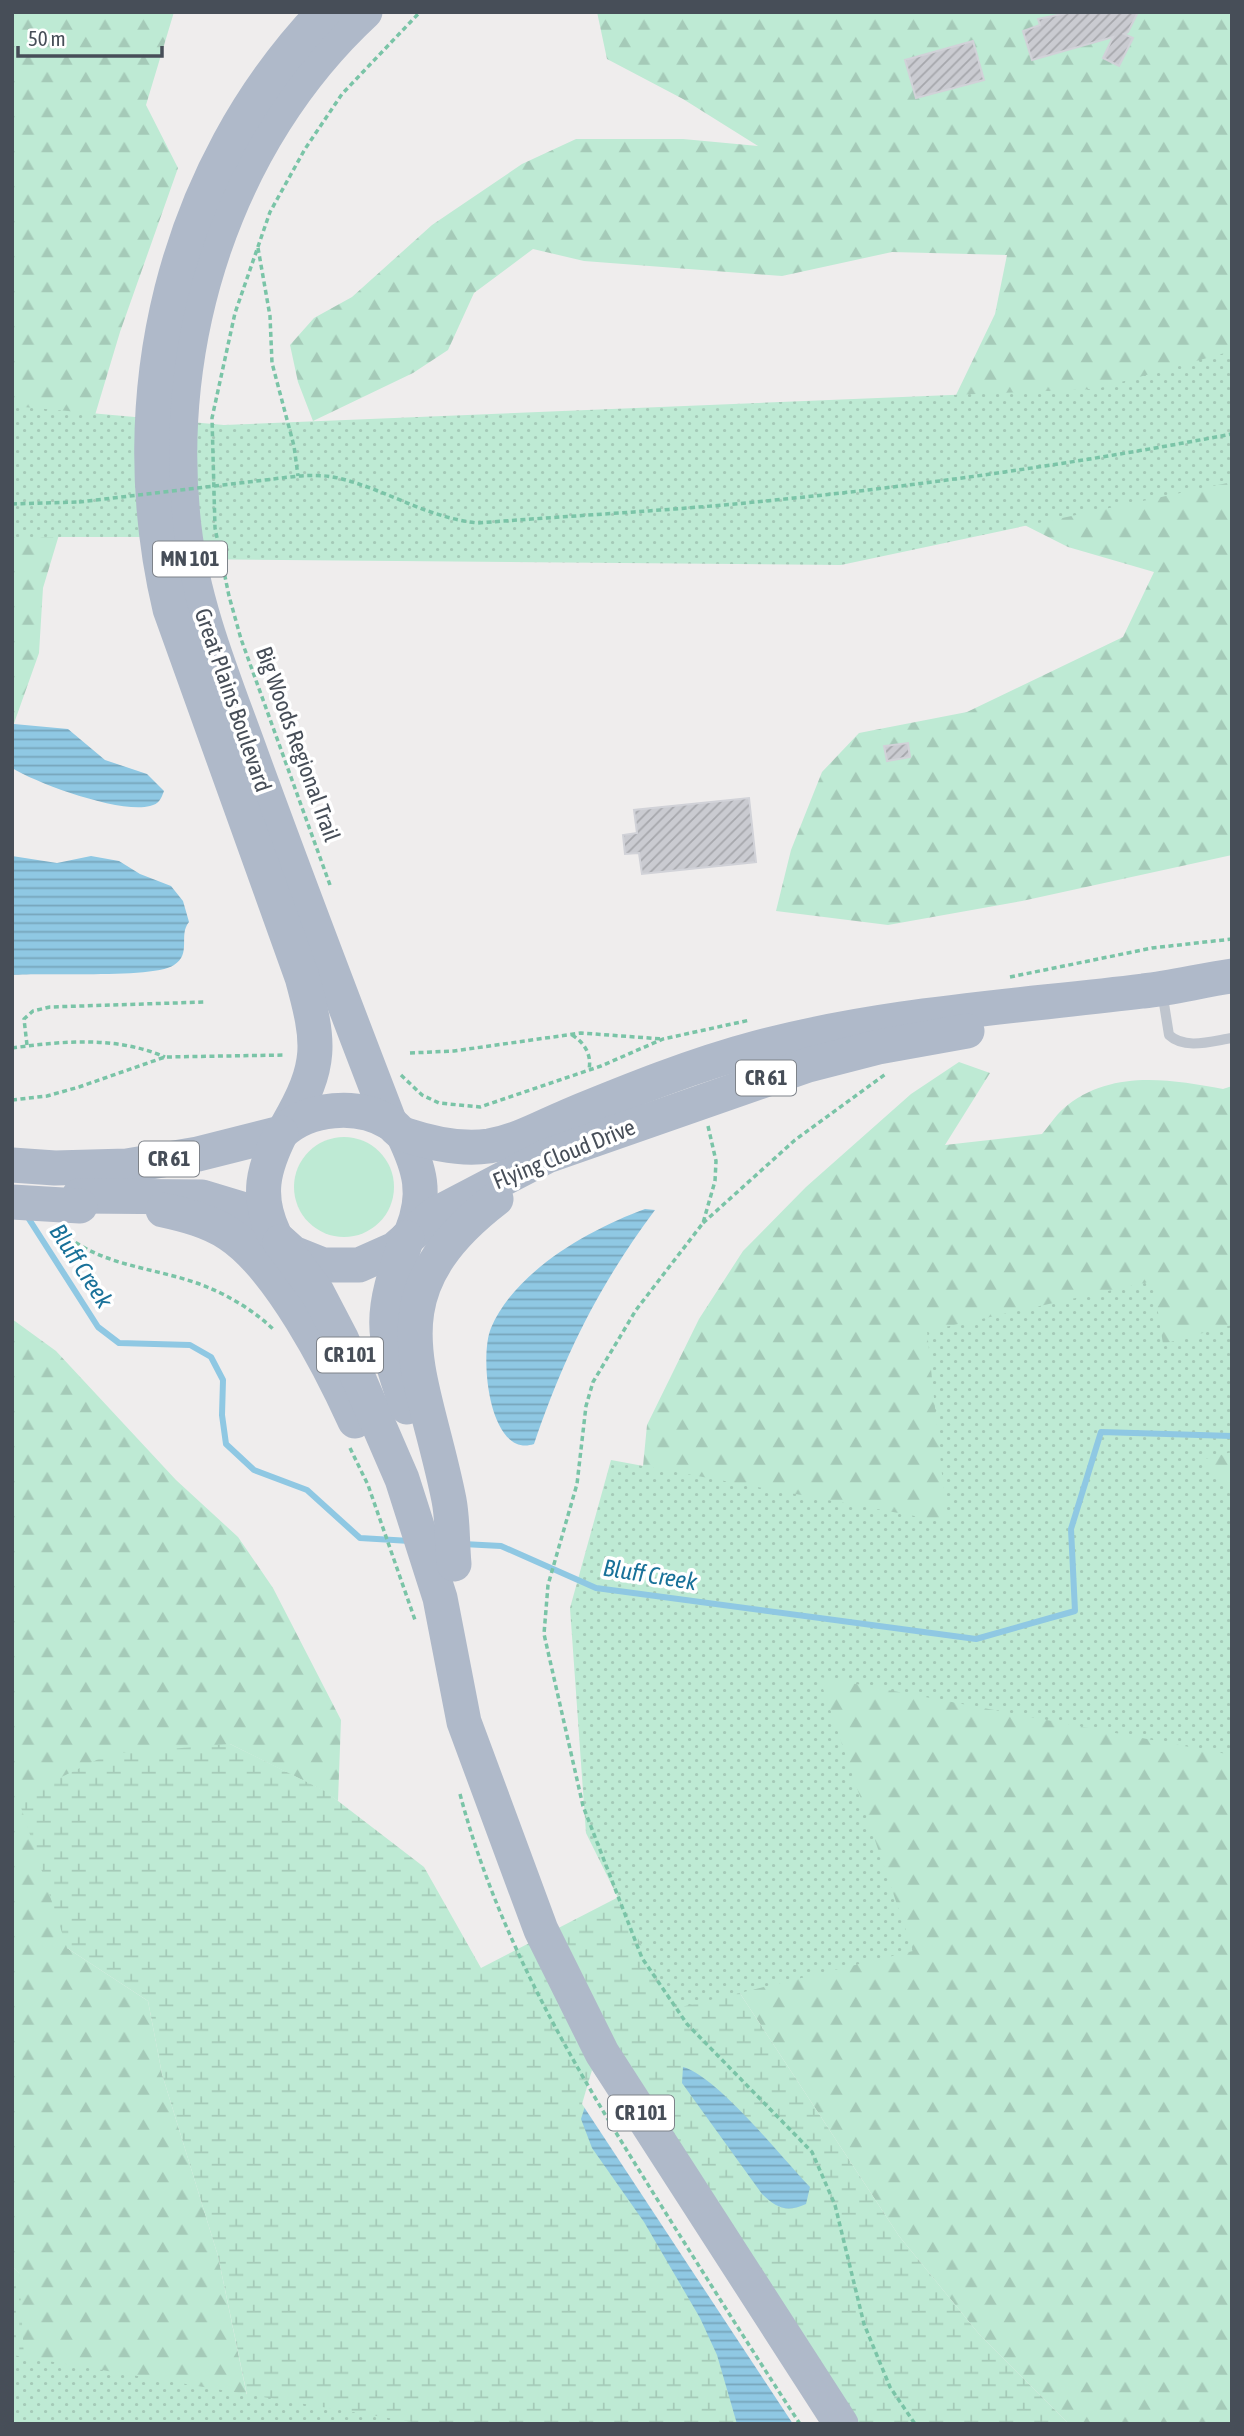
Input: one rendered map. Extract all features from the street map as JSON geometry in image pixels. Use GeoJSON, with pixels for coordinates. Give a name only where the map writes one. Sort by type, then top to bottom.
{"type":"FeatureCollection","features":[{"type":"Feature","properties":{"kind":"main road","name":"Great Plains Boulevard"},"geometry":{"type":"LineString","coordinates":[[284,1130],[312,1070],[316,1030],[302,977],[170,609],[152,503],[151,408],[158,349],[173,280],[199,207],[255,97],[288,52],[324,12]]}},
{"type":"Feature","properties":{"kind":"main road","name":"Great Plains Boulevard"},"geometry":{"type":"LineString","coordinates":[[365,12],[323,54],[283,108],[261,144],[233,203],[207,268],[192,327],[184,373],[179,433],[184,530],[200,607],[302,894],[397,1129]]}},
{"type":"Feature","properties":{"kind":"main road","name":"Flying Cloud Drive"},"geometry":{"type":"LineString","coordinates":[[12,1196],[71,1208],[212,1199],[245,1210],[293,1253],[313,1261],[346,1267],[370,1262],[487,1185],[547,1156],[699,1101],[835,1058],[1153,990],[1232,976]]}},
{"type":"Feature","properties":{"kind":"main road","name":"Flying Cloud Drive"},"geometry":{"type":"LineString","coordinates":[[12,1165],[55,1168],[161,1161],[284,1130],[316,1114],[338,1110],[374,1116],[397,1129],[449,1146],[491,1145],[526,1136],[566,1117],[717,1060],[817,1033],[953,1010],[1153,990]]}},
{"type":"Feature","properties":{"kind":"main road"},"geometry":{"type":"LineString","coordinates":[[404,1478],[416,1359],[414,1333],[420,1291],[435,1258],[467,1221],[523,1181],[663,1115]]}},
{"type":"Feature","properties":{"kind":"main road","name":"CR 101"},"geometry":{"type":"LineString","coordinates":[[397,1129],[422,1181],[421,1204],[389,1290],[386,1337],[404,1478],[464,1722],[487,1779],[513,1861],[541,1930],[597,2042],[841,2424]]}},
{"type":"Feature","properties":{"kind":"main road","name":"CR 101"},"geometry":{"type":"LineString","coordinates":[[284,1130],[269,1157],[262,1186],[265,1215],[277,1238],[317,1292],[341,1338],[404,1478],[450,1503],[454,1564],[480,1699],[487,1779]]}},
{"type":"Feature","properties":{"kind":"main road"},"geometry":{"type":"LineString","coordinates":[[12,1202],[71,1208],[156,1209],[184,1215],[217,1227],[244,1245],[263,1265],[307,1331],[351,1410],[404,1478]]}},
{"type":"Feature","properties":{"kind":"lane"},"geometry":{"type":"LineString","coordinates":[[1153,990],[1173,1040],[1193,1044],[1232,1038]]}},
{"type":"Feature","properties":{"kind":"path","name":"Big Woods Regional Trail"},"geometry":{"type":"LineString","coordinates":[[331,888],[241,639],[215,528],[212,418],[236,313],[270,212],[292,171],[342,94],[420,12]]}},
{"type":"Feature","properties":{"kind":"path"},"geometry":{"type":"LineString","coordinates":[[258,246],[270,316],[272,363],[293,440],[298,476]]}},
{"type":"Feature","properties":{"kind":"path"},"geometry":{"type":"LineString","coordinates":[[12,504],[79,502],[298,476],[342,479],[437,515],[478,523],[853,492],[1049,465],[1232,434]]}},
{"type":"Feature","properties":{"kind":"path"},"geometry":{"type":"LineString","coordinates":[[1000,979],[1152,948],[1232,939]]}},
{"type":"Feature","properties":{"kind":"path"},"geometry":{"type":"LineString","coordinates":[[27,1045],[24,1018],[33,1011],[51,1007],[205,1002]]}},
{"type":"Feature","properties":{"kind":"path"},"geometry":{"type":"LineString","coordinates":[[400,1073],[430,1099],[469,1108],[489,1105],[588,1071],[663,1039],[763,1018]]}},
{"type":"Feature","properties":{"kind":"path"},"geometry":{"type":"LineString","coordinates":[[410,1053],[454,1051],[570,1034],[609,1033],[663,1039]]}},
{"type":"Feature","properties":{"kind":"path"},"geometry":{"type":"LineString","coordinates":[[570,1034],[586,1048],[590,1060],[588,1071]]}},
{"type":"Feature","properties":{"kind":"path"},"geometry":{"type":"LineString","coordinates":[[12,1048],[94,1041],[141,1047],[165,1057]]}},
{"type":"Feature","properties":{"kind":"path"},"geometry":{"type":"LineString","coordinates":[[12,1100],[47,1096],[165,1057],[285,1055]]}},
{"type":"Feature","properties":{"kind":"path"},"geometry":{"type":"LineString","coordinates":[[893,1069],[794,1140],[702,1224],[636,1310],[593,1382],[586,1406],[578,1484],[547,1592],[544,1633],[583,1806],[642,1958],[687,2024],[811,2151],[835,2206],[864,2324],[890,2388],[915,2424]]}},
{"type":"Feature","properties":{"kind":"path"},"geometry":{"type":"LineString","coordinates":[[699,1101],[716,1161],[710,1204],[702,1224]]}},
{"type":"Feature","properties":{"kind":"path"},"geometry":{"type":"LineString","coordinates":[[71,1208],[95,1254],[208,1287],[263,1319],[279,1334]]}},
{"type":"Feature","properties":{"kind":"path"},"geometry":{"type":"LineString","coordinates":[[350,1448],[404,1478]]}},
{"type":"Feature","properties":{"kind":"green space"},"geometry":{"type":"Polygon","coordinates":[[[12,12],[174,12],[146,105],[178,168],[120,332],[43,588],[39,653],[12,729],[12,12]]]}},
{"type":"Feature","properties":{"kind":"green space"},"geometry":{"type":"Polygon","coordinates":[[[597,12],[1232,12],[1232,855],[1022,901],[888,925],[776,911],[791,850],[822,772],[859,733],[967,712],[1123,637],[1154,572],[1068,547],[983,504],[956,395],[995,314],[1007,255],[892,252],[782,276],[584,261],[533,249],[474,293],[448,350],[413,373],[313,421],[298,382],[290,345],[314,318],[352,297],[432,225],[522,164],[576,139],[683,139],[758,146],[683,99],[607,59],[597,12]]]}},
{"type":"Feature","properties":{"kind":"green space"},"geometry":{"type":"Polygon","coordinates":[[[1232,351],[1232,482],[841,565],[179,559],[186,537],[12,537],[12,406],[224,425],[1096,389],[1232,351]]]}},
{"type":"Feature","properties":{"kind":"green space"},"geometry":{"type":"Polygon","coordinates":[[[959,1062],[990,1073],[945,1145],[1042,1134],[1060,1112],[1081,1096],[1120,1082],[1161,1080],[1223,1089],[1232,1086],[1232,2422],[1228,2424],[1069,2424],[979,2334],[899,2236],[705,1940],[625,1652],[647,1425],[699,1319],[743,1251],[806,1187],[911,1094],[959,1062]]]}},
{"type":"Feature","properties":{"kind":"green space"},"geometry":{"type":"Polygon","coordinates":[[[344,1137],[372,1145],[386,1159],[394,1187],[386,1215],[372,1229],[344,1237],[316,1229],[302,1215],[294,1187],[302,1159],[316,1145],[344,1137]]]}},
{"type":"Feature","properties":{"kind":"green space"},"geometry":{"type":"Polygon","coordinates":[[[1153,1281],[1163,1344],[1232,1325],[1232,1452],[1201,1460],[1232,1492],[1232,1755],[819,1677],[913,1951],[673,2009],[586,1833],[570,1608],[611,1460],[947,1522],[927,1331],[1153,1281]]]}},
{"type":"Feature","properties":{"kind":"green space"},"geometry":{"type":"Polygon","coordinates":[[[12,1319],[56,1351],[176,1480],[238,1537],[273,1588],[341,1720],[338,1801],[324,1791],[230,1744],[67,1948],[148,2001],[162,2074],[218,2256],[247,2396],[247,2424],[12,2424],[19,2273],[12,2266],[12,1319]]]}},
{"type":"Feature","properties":{"kind":"green space"},"geometry":{"type":"Polygon","coordinates":[[[230,1744],[325,1791],[424,1867],[481,1968],[636,1888],[705,1940],[899,2236],[979,2334],[1069,2424],[247,2424],[247,2395],[218,2256],[162,2074],[148,2001],[67,1948],[18,1798],[109,1754],[230,1744]]]}},
{"type":"Feature","properties":{"kind":"green space"},"geometry":{"type":"Polygon","coordinates":[[[12,2266],[19,2273],[24,2357],[12,2385],[12,2266]]]}},
{"type":"Feature","properties":{"kind":"green space"},"geometry":{"type":"Polygon","coordinates":[[[12,2355],[424,2424],[12,2424],[12,2355]]]}},
{"type":"Feature","properties":{"kind":"water"},"geometry":{"type":"Polygon","coordinates":[[[14,724],[68,729],[105,760],[147,774],[164,791],[162,796],[150,806],[120,806],[80,796],[24,775],[12,768],[14,724]]]}},
{"type":"Feature","properties":{"kind":"water"},"geometry":{"type":"Polygon","coordinates":[[[12,856],[57,863],[91,856],[119,861],[140,874],[171,886],[183,901],[189,922],[184,950],[179,961],[163,969],[145,972],[12,975],[12,856]]]}},
{"type":"Feature","properties":{"kind":"water"},"geometry":{"type":"Polygon","coordinates":[[[645,1209],[655,1210],[617,1266],[585,1322],[558,1381],[534,1444],[519,1444],[507,1436],[497,1421],[487,1381],[488,1342],[491,1328],[502,1307],[517,1288],[556,1255],[601,1228],[645,1209]]]}},
{"type":"Feature","properties":{"kind":"water"},"geometry":{"type":"Polygon","coordinates":[[[683,2067],[713,2085],[731,2101],[810,2187],[806,2204],[782,2208],[762,2194],[682,2083],[683,2067]]]}},
{"type":"Feature","properties":{"kind":"water"},"geometry":{"type":"Polygon","coordinates":[[[596,2072],[850,2424],[737,2424],[717,2355],[700,2318],[644,2222],[592,2148],[581,2119],[596,2072]]]}},
{"type":"Feature","properties":{"kind":"pier"},"geometry":{"type":"Polygon","coordinates":[[[592,2070],[853,2424],[793,2424],[582,2104],[592,2070]]]}},
{"type":"Feature","properties":{"kind":"building"},"geometry":{"type":"Polygon","coordinates":[[[1072,12],[1138,12],[1128,32],[1124,34],[1133,38],[1119,66],[1103,58],[1113,37],[1032,60],[1023,31],[1040,25],[1038,19],[1072,12]]]}},
{"type":"Feature","properties":{"kind":"building"},"geometry":{"type":"Polygon","coordinates":[[[973,41],[984,80],[916,98],[905,60],[973,41]]]}},
{"type":"Feature","properties":{"kind":"building"},"geometry":{"type":"Polygon","coordinates":[[[908,743],[910,757],[887,761],[884,746],[908,743]]]}},
{"type":"Feature","properties":{"kind":"building"},"geometry":{"type":"Polygon","coordinates":[[[749,798],[756,862],[642,874],[639,853],[625,854],[623,835],[637,833],[634,810],[749,798]]]}},
{"type":"Feature","properties":{"kind":"waterway","name":"Bluff Creek"},"geometry":{"type":"LineString","coordinates":[[27,1216],[98,1327],[119,1343],[190,1345],[211,1357],[223,1380],[222,1415],[226,1444],[254,1470],[307,1490],[360,1538],[410,1541]]}},
{"type":"Feature","properties":{"kind":"waterway","name":"Bluff Creek"},"geometry":{"type":"LineString","coordinates":[[463,1544],[501,1546],[596,1588],[976,1639],[1075,1611],[1071,1529],[1101,1432],[1232,1436]]}}]}
